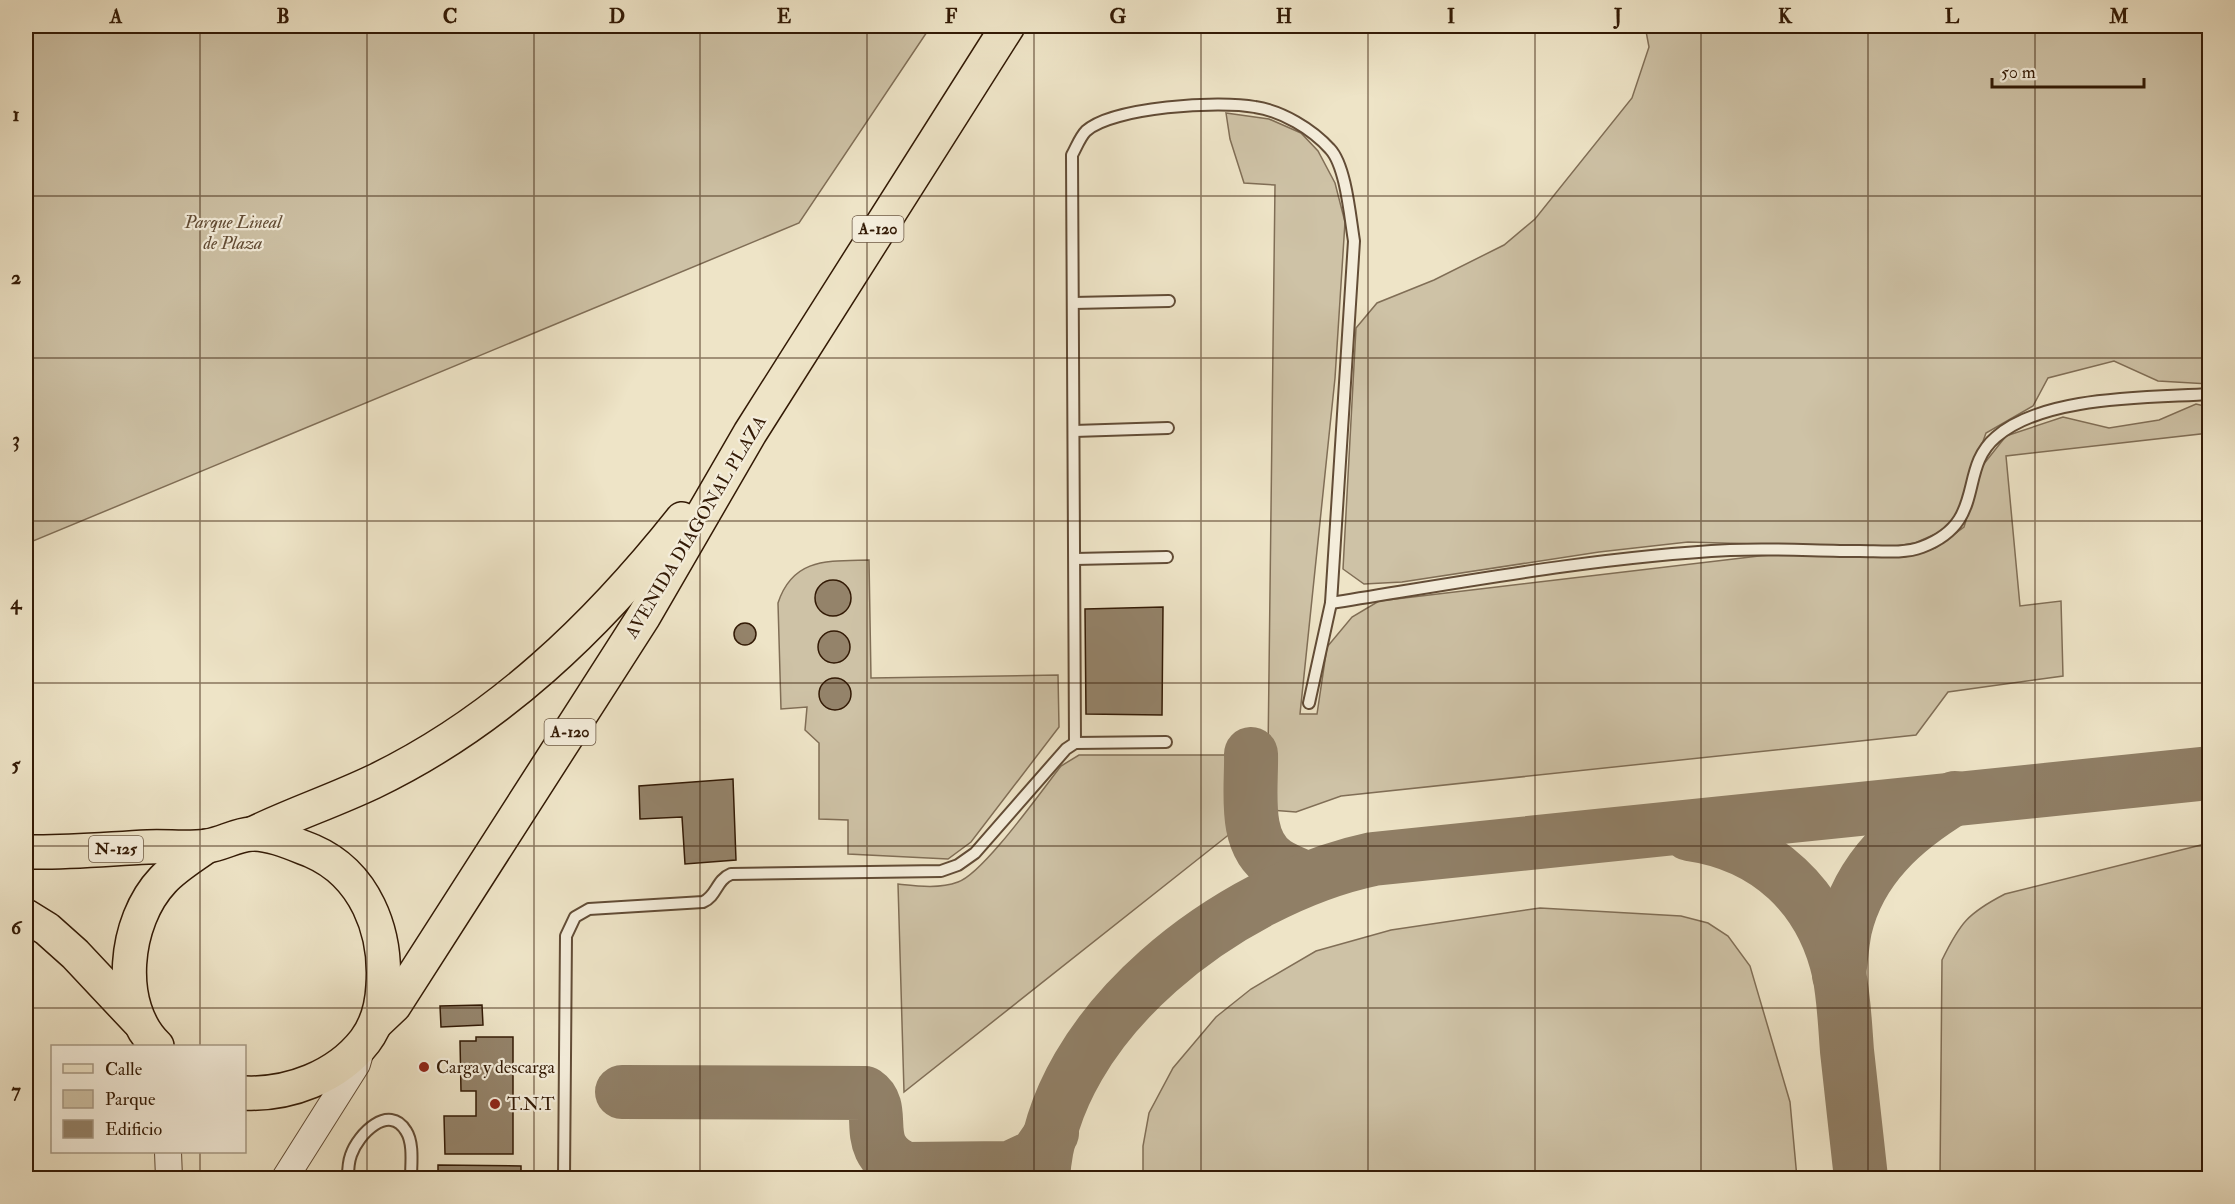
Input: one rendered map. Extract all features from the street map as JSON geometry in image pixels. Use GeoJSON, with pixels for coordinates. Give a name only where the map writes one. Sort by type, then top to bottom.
{"type":"FeatureCollection","features":[{"type":"Feature","properties":{"kind":"main road","name":"AVENIDA DIAGONAL PLAZA"},"geometry":{"type":"LineString","coordinates":[[246,1093],[280,1092],[297,1088],[330,1070],[370,1033],[394,1006],[644,616],[750,433],[1008,26]]}},
{"type":"Feature","properties":{"kind":"main road","name":"A-120"},"geometry":{"type":"LineString","coordinates":[[252,834],[373,782],[412,761],[488,713],[540,672],[614,601],[750,433]]}},
{"type":"Feature","properties":{"kind":"main road"},"geometry":{"type":"LineString","coordinates":[[149,1039],[130,982],[131,957],[141,913],[162,880],[207,846],[252,834],[275,838],[315,852],[334,864],[361,893],[372,910],[384,948],[383,990],[370,1033]]}},
{"type":"Feature","properties":{"kind":"main road","name":"N-125"},"geometry":{"type":"LineString","coordinates":[[26,852],[61,853],[207,846]]}},
{"type":"Feature","properties":{"kind":"main road"},"geometry":{"type":"LineString","coordinates":[[26,916],[47,930],[75,954],[149,1039]]}},
{"type":"Feature","properties":{"kind":"street"},"geometry":{"type":"LineString","coordinates":[[285,1179],[357,1064],[370,1033]]}},
{"type":"Feature","properties":{"kind":"street"},"geometry":{"type":"LineString","coordinates":[[168,1153],[169,1179]]}},
{"type":"Feature","properties":{"kind":"lane"},"geometry":{"type":"LineString","coordinates":[[1076,743],[1072,155],[1085,132],[1107,118],[1157,109],[1215,105],[1256,107],[1302,125],[1332,150],[1347,189],[1354,241],[1331,603],[1309,703]]}},
{"type":"Feature","properties":{"kind":"lane"},"geometry":{"type":"LineString","coordinates":[[1073,303],[1168,301]]}},
{"type":"Feature","properties":{"kind":"lane"},"geometry":{"type":"LineString","coordinates":[[1331,603],[1555,567],[1719,551],[1887,551],[1921,548],[1949,532],[1962,518],[1981,457],[1996,437],[2024,420],[2080,403],[2210,394]]}},
{"type":"Feature","properties":{"kind":"lane"},"geometry":{"type":"LineString","coordinates":[[1074,431],[1168,428]]}},
{"type":"Feature","properties":{"kind":"lane"},"geometry":{"type":"LineString","coordinates":[[1075,559],[1167,557]]}},
{"type":"Feature","properties":{"kind":"lane"},"geometry":{"type":"LineString","coordinates":[[564,1179],[566,936],[575,917],[589,909],[704,902],[710,899],[723,877],[731,874],[941,871],[958,865],[975,854],[1066,748],[1076,743],[1166,742]]}},
{"type":"Feature","properties":{"kind":"lane"},"geometry":{"type":"LineString","coordinates":[[348,1179],[351,1153],[378,1122],[386,1119],[399,1124],[407,1132],[411,1179]]}},
{"type":"Feature","properties":{"kind":"green space","name":"Parque Lineal de Plaza"},"geometry":{"type":"Polygon","coordinates":[[[26,26],[931,26],[799,223],[26,544],[26,26]]]}},
{"type":"Feature","properties":{"kind":"green space"},"geometry":{"type":"Polygon","coordinates":[[[1645,26],[2209,26],[2209,384],[2158,381],[2114,361],[2048,378],[2033,406],[1986,433],[1956,516],[1940,532],[1915,543],[1882,548],[1688,542],[1599,552],[1402,582],[1364,584],[1343,569],[1356,328],[1377,303],[1434,280],[1504,245],[1535,219],[1632,98],[1649,47],[1645,26]]]}},
{"type":"Feature","properties":{"kind":"green space"},"geometry":{"type":"Polygon","coordinates":[[[1226,113],[1269,119],[1301,133],[1318,151],[1335,183],[1345,222],[1335,378],[1300,714],[1317,714],[1327,647],[1352,617],[1379,601],[1759,556],[1807,552],[1904,557],[1935,548],[1964,527],[1983,465],[2006,436],[2063,417],[2109,428],[2159,420],[2196,404],[2209,407],[2209,433],[2006,456],[2020,606],[2061,601],[2063,676],[1948,692],[1916,735],[1341,796],[1296,812],[1270,810],[1268,754],[1275,185],[1244,183],[1230,139],[1226,113]]]}},
{"type":"Feature","properties":{"kind":"green space"},"geometry":{"type":"Polygon","coordinates":[[[869,560],[871,678],[1058,675],[1059,727],[971,842],[948,859],[848,854],[848,820],[819,819],[819,743],[805,730],[807,707],[781,709],[778,603],[785,588],[803,569],[814,565],[827,562],[869,560]]]}},
{"type":"Feature","properties":{"kind":"green space"},"geometry":{"type":"Polygon","coordinates":[[[1079,755],[1225,755],[1231,764],[1231,833],[904,1092],[898,884],[943,886],[969,876],[997,848],[1061,766],[1079,755]]]}},
{"type":"Feature","properties":{"kind":"green space"},"geometry":{"type":"Polygon","coordinates":[[[2209,843],[2209,1178],[1940,1178],[1942,960],[1966,920],[1982,907],[2005,894],[2209,843]]]}},
{"type":"Feature","properties":{"kind":"green space"},"geometry":{"type":"Polygon","coordinates":[[[1540,908],[1681,916],[1708,923],[1728,936],[1750,966],[1790,1102],[1797,1178],[1143,1178],[1143,1146],[1149,1113],[1173,1068],[1216,1017],[1251,989],[1316,951],[1391,930],[1540,908]]]}},
{"type":"Feature","properties":{"kind":"building"},"geometry":{"type":"Polygon","coordinates":[[[833,580],[846,585],[851,598],[846,611],[833,616],[820,611],[815,598],[820,585],[833,580]]]}},
{"type":"Feature","properties":{"kind":"building"},"geometry":{"type":"Polygon","coordinates":[[[1163,607],[1162,715],[1086,714],[1085,609],[1163,607]]]}},
{"type":"Feature","properties":{"kind":"building"},"geometry":{"type":"Polygon","coordinates":[[[745,623],[753,626],[756,634],[753,642],[745,645],[737,642],[734,634],[737,626],[745,623]]]}},
{"type":"Feature","properties":{"kind":"building"},"geometry":{"type":"Polygon","coordinates":[[[834,631],[846,635],[850,647],[846,659],[834,663],[822,659],[818,647],[822,635],[834,631]]]}},
{"type":"Feature","properties":{"kind":"building"},"geometry":{"type":"Polygon","coordinates":[[[835,678],[846,683],[851,694],[846,705],[835,710],[824,705],[819,694],[824,683],[835,678]]]}},
{"type":"Feature","properties":{"kind":"building"},"geometry":{"type":"Polygon","coordinates":[[[733,779],[736,860],[685,864],[682,817],[640,819],[639,786],[733,779]]]}},
{"type":"Feature","properties":{"kind":"building"},"geometry":{"type":"Polygon","coordinates":[[[482,1005],[483,1025],[441,1027],[440,1006],[482,1005]]]}},
{"type":"Feature","properties":{"kind":"building","name":"T.N.T"},"geometry":{"type":"Polygon","coordinates":[[[476,1037],[513,1037],[513,1154],[445,1154],[444,1116],[476,1116],[476,1091],[461,1091],[460,1041],[476,1041],[476,1037]]]}},
{"type":"Feature","properties":{"kind":"building"},"geometry":{"type":"Polygon","coordinates":[[[438,1165],[521,1166],[521,1178],[438,1178],[438,1165]]]}},
{"type":"Feature","properties":{"kind":"taxiway"},"geometry":{"type":"LineString","coordinates":[[1251,754],[1251,814],[1258,842],[1265,854],[1276,864],[1306,878]]}},
{"type":"Feature","properties":{"kind":"taxiway"},"geometry":{"type":"LineString","coordinates":[[1043,1178],[1054,1121],[1078,1067],[1114,1016],[1158,971],[1209,932],[1263,900],[1318,875],[1373,859],[2210,773]]}},
{"type":"Feature","properties":{"kind":"taxiway"},"geometry":{"type":"LineString","coordinates":[[1839,975],[1845,929],[1861,887],[1886,852],[1901,837],[1955,798]]}},
{"type":"Feature","properties":{"kind":"taxiway"},"geometry":{"type":"LineString","coordinates":[[1689,834],[1717,840],[1743,850],[1766,863],[1787,879],[1805,898],[1819,920],[1831,945],[1841,982],[1861,1178]]}},
{"type":"Feature","properties":{"kind":"taxiway"},"geometry":{"type":"LineString","coordinates":[[622,1092],[865,1093],[872,1100],[875,1109],[876,1129],[882,1151],[906,1169],[1010,1168],[1036,1156],[1052,1133]]}},
{"type":"Feature","properties":{"kind":"place","name":"Carga y descarga"},"geometry":{"type":"Point","coordinates":[424,1067]}},
{"type":"Feature","properties":{"kind":"place","name":"T.N.T"},"geometry":{"type":"Point","coordinates":[495,1104]}}]}
